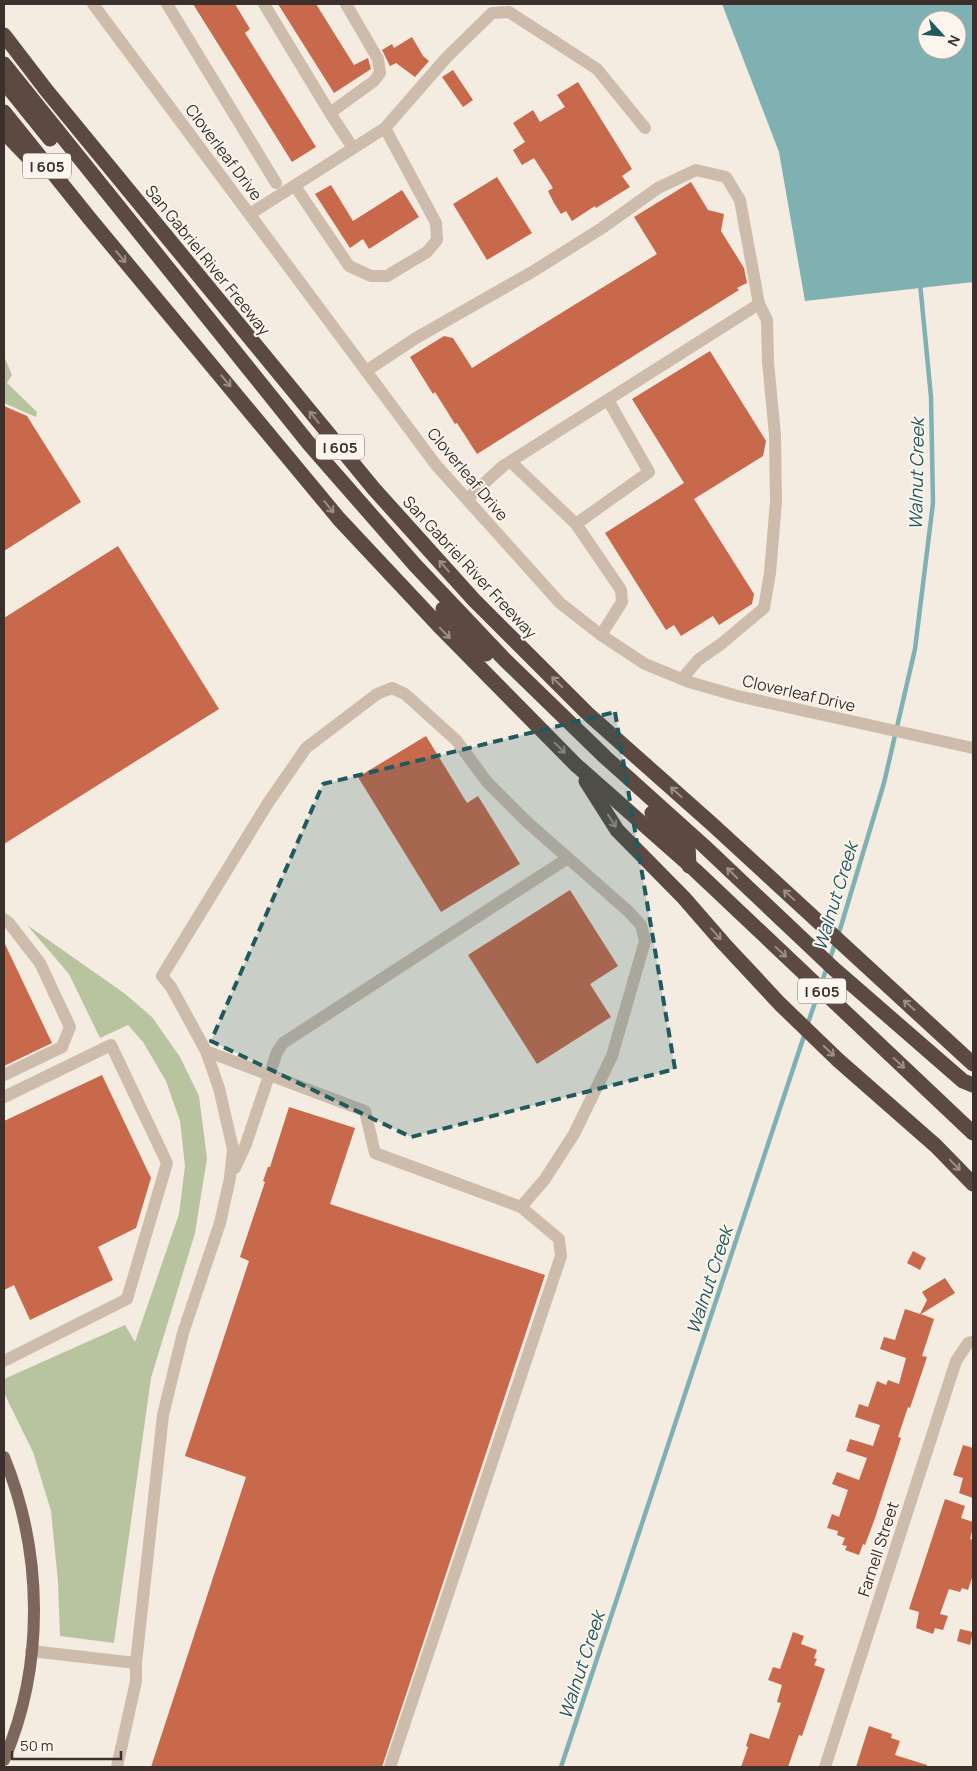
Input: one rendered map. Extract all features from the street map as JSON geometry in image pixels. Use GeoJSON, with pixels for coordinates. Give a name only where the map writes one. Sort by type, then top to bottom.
{"type":"FeatureCollection","features":[{"type":"Feature","properties":{"kind":"highway","name":"San Gabriel River Freeway"},"geometry":{"type":"LineString","coordinates":[[4,35],[47,91],[374,488],[474,600],[587,713],[713,824],[972,1063]]}},
{"type":"Feature","properties":{"kind":"highway"},"geometry":{"type":"LineString","coordinates":[[4,64],[310,446],[415,565],[505,660],[598,750],[704,846],[833,968],[968,1083]]}},
{"type":"Feature","properties":{"kind":"highway"},"geometry":{"type":"LineString","coordinates":[[4,82],[216,345],[356,513],[464,633],[577,744],[688,845],[692,868]]}},
{"type":"Feature","properties":{"kind":"highway","name":"I 605"},"geometry":{"type":"LineString","coordinates":[[4,112],[90,220],[339,519],[443,630],[576,765],[692,868],[973,1133]]}},
{"type":"Feature","properties":{"kind":"highway"},"geometry":{"type":"LineString","coordinates":[[4,132],[90,220]]}},
{"type":"Feature","properties":{"kind":"highway"},"geometry":{"type":"LineString","coordinates":[[576,765],[617,830],[684,898],[780,1004],[838,1060],[936,1146],[973,1184]]}},
{"type":"Feature","properties":{"kind":"main road"},"geometry":{"type":"LineString","coordinates":[[4,1457],[16,1487],[27,1529],[33,1574],[34,1620],[22,1707],[4,1760]]}},
{"type":"Feature","properties":{"kind":"street","name":"Cloverleaf Drive"},"geometry":{"type":"LineString","coordinates":[[93,4],[436,465],[560,603],[601,636],[645,664],[682,679],[738,696],[973,748]]}},
{"type":"Feature","properties":{"kind":"street"},"geometry":{"type":"LineString","coordinates":[[167,4],[276,183]]}},
{"type":"Feature","properties":{"kind":"street"},"geometry":{"type":"LineString","coordinates":[[264,4],[353,148]]}},
{"type":"Feature","properties":{"kind":"street"},"geometry":{"type":"LineString","coordinates":[[330,113],[374,81],[380,72],[378,59],[346,4]]}},
{"type":"Feature","properties":{"kind":"street"},"geometry":{"type":"LineString","coordinates":[[250,214],[384,128],[447,57],[492,13],[509,12],[596,70],[645,128]]}},
{"type":"Feature","properties":{"kind":"street"},"geometry":{"type":"LineString","coordinates":[[295,186],[349,266],[371,276],[387,276],[428,252],[437,240],[436,222],[384,128]]}},
{"type":"Feature","properties":{"kind":"street"},"geometry":{"type":"LineString","coordinates":[[366,371],[416,338],[532,272],[602,228],[658,188],[696,170],[726,177],[740,200],[759,304],[767,320],[768,362],[775,435],[776,501],[770,574],[764,608],[721,644],[698,660],[682,679]]}},
{"type":"Feature","properties":{"kind":"street"},"geometry":{"type":"LineString","coordinates":[[467,499],[503,466],[759,304]]}},
{"type":"Feature","properties":{"kind":"street"},"geometry":{"type":"LineString","coordinates":[[576,524],[649,472],[608,400]]}},
{"type":"Feature","properties":{"kind":"street"},"geometry":{"type":"LineString","coordinates":[[511,462],[576,524],[621,590],[622,602],[601,636]]}},
{"type":"Feature","properties":{"kind":"street"},"geometry":{"type":"LineString","coordinates":[[117,1767],[136,1681],[136,1663],[163,1415],[182,1333],[220,1223],[230,1178],[233,1149],[218,1088],[206,1051],[171,987],[162,976],[268,803],[306,748],[377,694],[392,688],[405,694],[456,740],[487,782],[641,925],[644,941],[612,1056],[574,1134],[545,1180],[521,1207]]}},
{"type":"Feature","properties":{"kind":"street"},"geometry":{"type":"LineString","coordinates":[[230,1178],[246,1144],[277,1052],[284,1043],[568,858]]}},
{"type":"Feature","properties":{"kind":"street"},"geometry":{"type":"LineString","coordinates":[[4,919],[40,963],[70,1027],[62,1047],[4,1075]]}},
{"type":"Feature","properties":{"kind":"street"},"geometry":{"type":"LineString","coordinates":[[4,1097],[111,1045],[167,1163],[127,1299],[4,1361]]}},
{"type":"Feature","properties":{"kind":"street"},"geometry":{"type":"LineString","coordinates":[[206,1051],[365,1111],[375,1153],[521,1207],[558,1239],[560,1256],[390,1767]]}},
{"type":"Feature","properties":{"kind":"street","name":"Farnell Street"},"geometry":{"type":"LineString","coordinates":[[825,1767],[956,1361],[971,1342]]}},
{"type":"Feature","properties":{"kind":"street"},"geometry":{"type":"LineString","coordinates":[[31,1651],[136,1663]]}},
{"type":"Feature","properties":{"kind":"highlighted area"},"geometry":{"type":"Polygon","coordinates":[[[615,712],[675,1069],[411,1137],[211,1041],[323,784],[615,712]]]}},
{"type":"Feature","properties":{"kind":"green space"},"geometry":{"type":"Polygon","coordinates":[[[4,356],[12,375],[7,383],[37,412],[36,417],[4,403],[4,356]]]}},
{"type":"Feature","properties":{"kind":"green space"},"geometry":{"type":"Polygon","coordinates":[[[27,925],[124,993],[152,1017],[180,1057],[199,1096],[207,1158],[195,1233],[151,1378],[114,1643],[60,1636],[58,1582],[51,1511],[33,1452],[4,1393],[4,1379],[125,1325],[135,1342],[179,1214],[185,1166],[180,1121],[166,1081],[143,1042],[128,1025],[100,1038],[69,974],[27,925]]]}},
{"type":"Feature","properties":{"kind":"water"},"geometry":{"type":"Polygon","coordinates":[[[722,4],[973,4],[973,282],[805,301],[779,152],[722,4]]]}},
{"type":"Feature","properties":{"kind":"building"},"geometry":{"type":"Polygon","coordinates":[[[193,4],[235,4],[250,29],[245,33],[316,147],[292,162],[193,4]]]}},
{"type":"Feature","properties":{"kind":"building"},"geometry":{"type":"Polygon","coordinates":[[[278,4],[316,4],[354,65],[368,58],[371,69],[334,93],[278,4]]]}},
{"type":"Feature","properties":{"kind":"building"},"geometry":{"type":"Polygon","coordinates":[[[412,37],[423,56],[429,61],[415,77],[396,63],[390,66],[382,50],[392,44],[394,48],[412,37]]]}},
{"type":"Feature","properties":{"kind":"building"},"geometry":{"type":"Polygon","coordinates":[[[453,70],[473,100],[463,107],[442,77],[453,70]]]}},
{"type":"Feature","properties":{"kind":"building"},"geometry":{"type":"Polygon","coordinates":[[[578,82],[632,169],[622,176],[630,187],[572,221],[566,211],[561,214],[554,203],[548,191],[553,188],[534,158],[522,165],[513,150],[525,142],[513,123],[533,110],[540,122],[565,107],[557,95],[578,82]]]}},
{"type":"Feature","properties":{"kind":"building"},"geometry":{"type":"Polygon","coordinates":[[[497,177],[532,233],[487,260],[453,204],[497,177]]]}},
{"type":"Feature","properties":{"kind":"building"},"geometry":{"type":"Polygon","coordinates":[[[691,182],[708,210],[724,214],[721,231],[744,268],[747,283],[737,288],[739,290],[477,454],[435,392],[433,394],[410,357],[444,336],[453,338],[472,368],[657,254],[634,217],[691,182]]]}},
{"type":"Feature","properties":{"kind":"building"},"geometry":{"type":"Polygon","coordinates":[[[331,185],[353,221],[402,190],[419,217],[369,249],[363,239],[350,248],[315,194],[331,185]]]}},
{"type":"Feature","properties":{"kind":"building"},"geometry":{"type":"Polygon","coordinates":[[[710,351],[766,441],[763,456],[694,499],[754,594],[752,604],[719,625],[713,616],[681,636],[674,625],[666,630],[605,533],[684,483],[632,399],[710,351]]]}},
{"type":"Feature","properties":{"kind":"building"},"geometry":{"type":"Polygon","coordinates":[[[4,406],[27,416],[81,502],[4,551],[4,406]]]}},
{"type":"Feature","properties":{"kind":"building"},"geometry":{"type":"Polygon","coordinates":[[[118,546],[219,709],[4,844],[4,618],[118,546]]]}},
{"type":"Feature","properties":{"kind":"building"},"geometry":{"type":"Polygon","coordinates":[[[426,736],[467,803],[478,796],[520,864],[441,912],[358,777],[426,736]]]}},
{"type":"Feature","properties":{"kind":"building"},"geometry":{"type":"Polygon","coordinates":[[[570,890],[618,966],[590,984],[611,1017],[537,1064],[468,955],[570,890]]]}},
{"type":"Feature","properties":{"kind":"building"},"geometry":{"type":"Polygon","coordinates":[[[4,942],[52,1043],[4,1066],[4,942]]]}},
{"type":"Feature","properties":{"kind":"building"},"geometry":{"type":"Polygon","coordinates":[[[102,1075],[151,1178],[136,1228],[98,1247],[113,1280],[30,1320],[14,1285],[4,1290],[4,1121],[102,1075]]]}},
{"type":"Feature","properties":{"kind":"building"},"geometry":{"type":"Polygon","coordinates":[[[289,1107],[355,1128],[330,1204],[545,1275],[382,1767],[151,1767],[246,1477],[185,1456],[249,1261],[240,1257],[265,1182],[263,1181],[268,1167],[270,1167],[289,1107]]]}},
{"type":"Feature","properties":{"kind":"building"},"geometry":{"type":"Polygon","coordinates":[[[913,1251],[926,1258],[920,1270],[907,1263],[913,1251]]]}},
{"type":"Feature","properties":{"kind":"building"},"geometry":{"type":"Polygon","coordinates":[[[945,1278],[955,1293],[921,1314],[934,1319],[922,1356],[927,1357],[898,1437],[901,1438],[875,1518],[865,1545],[863,1544],[859,1555],[845,1550],[847,1546],[842,1545],[845,1538],[837,1535],[838,1531],[827,1528],[832,1514],[839,1517],[848,1490],[832,1484],[837,1472],[859,1480],[867,1458],[846,1451],[850,1439],[873,1446],[880,1425],[855,1417],[859,1404],[868,1407],[877,1381],[886,1385],[888,1380],[899,1384],[906,1358],[880,1349],[884,1337],[895,1340],[905,1309],[920,1314],[927,1300],[922,1292],[945,1278]]]}},
{"type":"Feature","properties":{"kind":"building"},"geometry":{"type":"Polygon","coordinates":[[[963,1445],[973,1448],[973,1498],[959,1493],[963,1478],[953,1475],[963,1445]]]}},
{"type":"Feature","properties":{"kind":"building"},"geometry":{"type":"Polygon","coordinates":[[[945,1499],[965,1506],[961,1518],[973,1522],[970,1539],[973,1540],[973,1575],[968,1590],[962,1588],[960,1592],[949,1589],[940,1614],[948,1616],[943,1630],[935,1628],[933,1634],[916,1628],[919,1612],[909,1609],[945,1499]]]}},
{"type":"Feature","properties":{"kind":"building"},"geometry":{"type":"Polygon","coordinates":[[[960,1629],[973,1632],[970,1645],[957,1641],[960,1629]]]}},
{"type":"Feature","properties":{"kind":"building"},"geometry":{"type":"Polygon","coordinates":[[[793,1632],[804,1636],[801,1644],[817,1650],[814,1658],[817,1659],[814,1665],[825,1669],[802,1736],[799,1735],[788,1767],[741,1767],[748,1747],[746,1746],[750,1733],[769,1739],[781,1703],[777,1702],[782,1685],[768,1680],[773,1667],[780,1669],[793,1632]]]}},
{"type":"Feature","properties":{"kind":"building"},"geometry":{"type":"Polygon","coordinates":[[[869,1726],[892,1734],[891,1738],[900,1741],[895,1755],[927,1765],[927,1767],[856,1767],[869,1726]]]}},
{"type":"Feature","properties":{"kind":"waterway","name":"Walnut Creek"},"geometry":{"type":"LineString","coordinates":[[838,936],[884,783],[915,649],[933,503],[931,397],[920,283]]}},
{"type":"Feature","properties":{"kind":"waterway","name":"Walnut Creek"},"geometry":{"type":"LineString","coordinates":[[830,959],[835,943]]}},
{"type":"Feature","properties":{"kind":"waterway","name":"Walnut Creek"},"geometry":{"type":"LineString","coordinates":[[807,1026],[827,967]]}},
{"type":"Feature","properties":{"kind":"waterway","name":"Walnut Creek"},"geometry":{"type":"LineString","coordinates":[[561,1767],[805,1033]]}}]}
